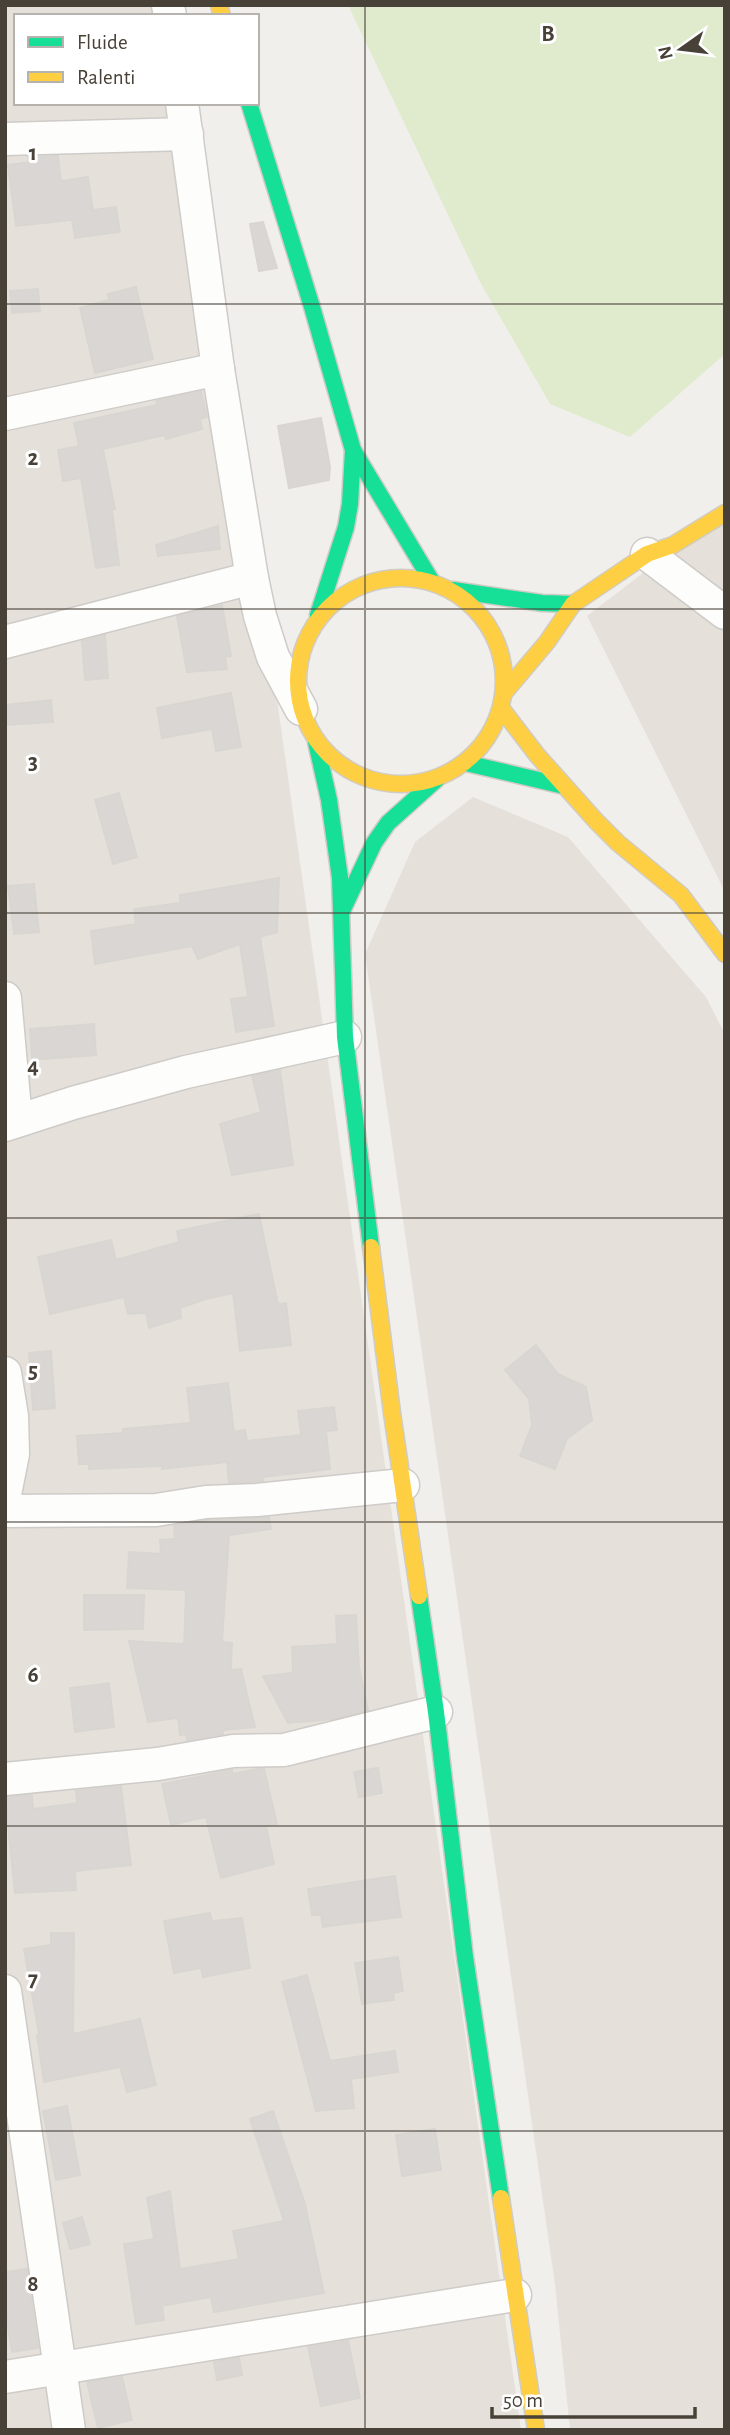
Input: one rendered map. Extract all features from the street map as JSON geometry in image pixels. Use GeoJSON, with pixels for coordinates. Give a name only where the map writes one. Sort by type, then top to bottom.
{"type":"FeatureCollection","features":[{"type":"Feature","properties":{"kind":"main road"},"geometry":{"type":"LineString","coordinates":[[250,105],[312,307],[352,450],[431,580]]}},
{"type":"Feature","properties":{"kind":"main road"},"geometry":{"type":"LineString","coordinates":[[352,450],[350,504],[346,527],[316,620],[302,647],[297,678],[301,709],[316,742],[335,840],[342,911],[345,1037],[403,1485],[436,1712],[465,1957],[536,2430]]}},
{"type":"Feature","properties":{"kind":"main road"},"geometry":{"type":"LineString","coordinates":[[342,911],[374,843],[388,823],[437,779],[466,763],[488,738],[503,700],[573,604],[648,554],[673,545],[725,513]]}},
{"type":"Feature","properties":{"kind":"main road"},"geometry":{"type":"LineString","coordinates":[[316,620],[347,591],[388,577],[431,580],[453,590],[477,609],[494,634],[503,663],[503,700],[564,786],[618,843],[681,895],[725,954]]}},
{"type":"Feature","properties":{"kind":"main road"},"geometry":{"type":"LineString","coordinates":[[453,590],[542,603],[573,604]]}},
{"type":"Feature","properties":{"kind":"main road"},"geometry":{"type":"LineString","coordinates":[[316,742],[340,766],[370,781],[404,785],[437,779]]}},
{"type":"Feature","properties":{"kind":"main road"},"geometry":{"type":"LineString","coordinates":[[466,763],[564,786]]}},
{"type":"Feature","properties":{"kind":"street"},"geometry":{"type":"LineString","coordinates":[[5,139],[185,118],[218,369],[252,578],[273,657],[301,709]]}},
{"type":"Feature","properties":{"kind":"street"},"geometry":{"type":"LineString","coordinates":[[5,414],[218,369]]}},
{"type":"Feature","properties":{"kind":"street"},"geometry":{"type":"LineString","coordinates":[[648,554],[725,613]]}},
{"type":"Feature","properties":{"kind":"street"},"geometry":{"type":"LineString","coordinates":[[5,642],[252,578]]}},
{"type":"Feature","properties":{"kind":"street"},"geometry":{"type":"LineString","coordinates":[[5,998],[11,1123],[186,1072],[345,1037]]}},
{"type":"Feature","properties":{"kind":"street"},"geometry":{"type":"LineString","coordinates":[[5,1373],[13,1454],[5,1494]]}},
{"type":"Feature","properties":{"kind":"street"},"geometry":{"type":"LineString","coordinates":[[5,1511],[156,1510],[206,1502],[257,1500],[403,1485]]}},
{"type":"Feature","properties":{"kind":"street"},"geometry":{"type":"LineString","coordinates":[[5,1779],[158,1764],[233,1751],[284,1750],[436,1712]]}},
{"type":"Feature","properties":{"kind":"street"},"geometry":{"type":"LineString","coordinates":[[5,1991],[69,2430]]}},
{"type":"Feature","properties":{"kind":"street"},"geometry":{"type":"LineString","coordinates":[[5,2377],[59,2366],[516,2295]]}},
{"type":"Feature","properties":{"kind":"shaded area"},"geometry":{"type":"Polygon","coordinates":[[[5,5],[179,5],[181,14],[14,14],[14,105],[193,105],[521,2430],[5,2430],[5,5]]]}},
{"type":"Feature","properties":{"kind":"shaded area"},"geometry":{"type":"Polygon","coordinates":[[[725,510],[725,892],[587,616],[725,510]]]}},
{"type":"Feature","properties":{"kind":"shaded area"},"geometry":{"type":"Polygon","coordinates":[[[473,797],[568,837],[706,997],[725,1034],[725,2430],[570,2430],[555,2285],[365,954],[415,842],[473,797]]]}},
{"type":"Feature","properties":{"kind":"green space"},"geometry":{"type":"Polygon","coordinates":[[[348,5],[725,5],[725,354],[630,437],[550,404],[480,282],[348,5]]]}},
{"type":"Feature","properties":{"kind":"building"},"geometry":{"type":"Polygon","coordinates":[[[58,156],[61,181],[88,177],[93,210],[116,207],[120,232],[75,238],[72,220],[16,226],[8,165],[29,162],[28,157],[58,156]]]}},
{"type":"Feature","properties":{"kind":"building"},"geometry":{"type":"Polygon","coordinates":[[[263,222],[277,268],[259,271],[250,224],[263,222]]]}},
{"type":"Feature","properties":{"kind":"building"},"geometry":{"type":"Polygon","coordinates":[[[136,287],[153,359],[95,373],[80,308],[109,300],[108,294],[136,287]]]}},
{"type":"Feature","properties":{"kind":"building"},"geometry":{"type":"Polygon","coordinates":[[[38,289],[40,311],[12,313],[10,291],[38,289]]]}},
{"type":"Feature","properties":{"kind":"building"},"geometry":{"type":"Polygon","coordinates":[[[201,391],[207,417],[200,419],[202,429],[166,439],[165,435],[103,449],[115,509],[112,510],[119,565],[96,568],[81,478],[63,481],[58,450],[79,446],[74,423],[157,405],[156,401],[201,391]]]}},
{"type":"Feature","properties":{"kind":"building"},"geometry":{"type":"Polygon","coordinates":[[[321,418],[330,467],[329,480],[289,488],[278,426],[321,418]]]}},
{"type":"Feature","properties":{"kind":"building"},"geometry":{"type":"Polygon","coordinates":[[[218,526],[220,549],[158,556],[156,545],[218,526]]]}},
{"type":"Feature","properties":{"kind":"building"},"geometry":{"type":"Polygon","coordinates":[[[222,605],[231,656],[225,657],[227,669],[187,672],[177,616],[222,605]]]}},
{"type":"Feature","properties":{"kind":"building"},"geometry":{"type":"Polygon","coordinates":[[[105,635],[108,678],[85,680],[82,641],[105,635]]]}},
{"type":"Feature","properties":{"kind":"building"},"geometry":{"type":"Polygon","coordinates":[[[231,693],[241,747],[216,751],[212,729],[162,738],[157,708],[231,693]]]}},
{"type":"Feature","properties":{"kind":"building"},"geometry":{"type":"Polygon","coordinates":[[[51,700],[53,722],[5,725],[5,705],[51,700]]]}},
{"type":"Feature","properties":{"kind":"building"},"geometry":{"type":"Polygon","coordinates":[[[119,793],[137,857],[113,864],[95,800],[119,793]]]}},
{"type":"Feature","properties":{"kind":"building"},"geometry":{"type":"Polygon","coordinates":[[[279,878],[277,932],[260,937],[274,1026],[236,1032],[231,999],[248,997],[240,944],[198,959],[192,946],[95,964],[91,931],[136,924],[134,909],[180,903],[180,895],[279,878]]]}},
{"type":"Feature","properties":{"kind":"building"},"geometry":{"type":"Polygon","coordinates":[[[34,884],[39,932],[14,934],[8,886],[34,884]]]}},
{"type":"Feature","properties":{"kind":"building"},"geometry":{"type":"Polygon","coordinates":[[[94,1024],[96,1055],[32,1060],[30,1029],[94,1024]]]}},
{"type":"Feature","properties":{"kind":"building"},"geometry":{"type":"Polygon","coordinates":[[[280,1070],[293,1165],[232,1175],[220,1124],[261,1112],[252,1076],[280,1070]]]}},
{"type":"Feature","properties":{"kind":"building"},"geometry":{"type":"Polygon","coordinates":[[[259,1214],[278,1304],[286,1303],[291,1345],[240,1351],[233,1293],[180,1308],[181,1318],[149,1328],[146,1313],[128,1314],[124,1297],[50,1314],[38,1257],[111,1240],[116,1260],[179,1242],[177,1231],[259,1214]]]}},
{"type":"Feature","properties":{"kind":"building"},"geometry":{"type":"Polygon","coordinates":[[[536,1345],[558,1374],[586,1387],[592,1420],[567,1439],[555,1469],[520,1456],[532,1425],[529,1399],[505,1370],[536,1345]]]}},
{"type":"Feature","properties":{"kind":"building"},"geometry":{"type":"Polygon","coordinates":[[[51,1351],[55,1408],[33,1410],[29,1353],[51,1351]]]}},
{"type":"Feature","properties":{"kind":"building"},"geometry":{"type":"Polygon","coordinates":[[[228,1383],[234,1432],[245,1430],[247,1441],[301,1435],[298,1411],[334,1407],[337,1430],[326,1431],[330,1469],[263,1477],[263,1481],[229,1483],[227,1462],[162,1469],[162,1466],[89,1469],[89,1464],[79,1464],[77,1436],[123,1433],[123,1429],[191,1423],[187,1388],[228,1383]]]}},
{"type":"Feature","properties":{"kind":"building"},"geometry":{"type":"Polygon","coordinates":[[[269,1517],[271,1529],[229,1535],[222,1642],[232,1643],[231,1670],[241,1669],[255,1727],[223,1730],[223,1734],[187,1740],[186,1734],[180,1735],[178,1718],[148,1722],[129,1641],[184,1644],[186,1590],[127,1588],[129,1552],[161,1554],[160,1540],[175,1539],[174,1526],[208,1520],[269,1517]]]}},
{"type":"Feature","properties":{"kind":"building"},"geometry":{"type":"Polygon","coordinates":[[[84,1595],[144,1595],[143,1629],[84,1630],[84,1595]]]}},
{"type":"Feature","properties":{"kind":"building"},"geometry":{"type":"Polygon","coordinates":[[[356,1615],[359,1667],[368,1710],[334,1719],[288,1723],[263,1676],[293,1673],[292,1647],[337,1644],[336,1616],[356,1615]]]}},
{"type":"Feature","properties":{"kind":"building"},"geometry":{"type":"Polygon","coordinates":[[[109,1683],[114,1727],[75,1732],[70,1688],[109,1683]]]}},
{"type":"Feature","properties":{"kind":"building"},"geometry":{"type":"Polygon","coordinates":[[[378,1768],[382,1793],[359,1797],[354,1772],[378,1768]]]}},
{"type":"Feature","properties":{"kind":"building"},"geometry":{"type":"Polygon","coordinates":[[[264,1769],[277,1824],[266,1826],[274,1864],[221,1878],[206,1817],[171,1825],[162,1784],[232,1770],[233,1774],[264,1769]]]}},
{"type":"Feature","properties":{"kind":"building"},"geometry":{"type":"Polygon","coordinates":[[[121,1786],[131,1865],[75,1871],[76,1890],[15,1893],[5,1797],[32,1795],[33,1809],[77,1803],[76,1791],[121,1786]]]}},
{"type":"Feature","properties":{"kind":"building"},"geometry":{"type":"Polygon","coordinates":[[[395,1876],[401,1917],[323,1927],[321,1915],[312,1915],[308,1889],[395,1876]]]}},
{"type":"Feature","properties":{"kind":"building"},"geometry":{"type":"Polygon","coordinates":[[[210,1913],[212,1921],[242,1918],[250,1968],[203,1977],[201,1968],[174,1973],[164,1921],[210,1913]]]}},
{"type":"Feature","properties":{"kind":"building"},"geometry":{"type":"Polygon","coordinates":[[[51,1933],[74,1933],[73,2034],[140,2019],[156,2085],[127,2092],[120,2067],[44,2082],[39,2034],[24,1949],[51,1945],[51,1933]]]}},
{"type":"Feature","properties":{"kind":"building"},"geometry":{"type":"Polygon","coordinates":[[[398,1957],[403,1991],[393,1993],[394,2000],[362,2004],[355,1963],[398,1957]]]}},
{"type":"Feature","properties":{"kind":"building"},"geometry":{"type":"Polygon","coordinates":[[[307,1975],[330,2061],[395,2051],[398,2072],[351,2079],[354,2108],[316,2111],[282,1982],[307,1975]]]}},
{"type":"Feature","properties":{"kind":"building"},"geometry":{"type":"Polygon","coordinates":[[[67,2106],[80,2175],[56,2180],[43,2111],[67,2106]]]}},
{"type":"Feature","properties":{"kind":"building"},"geometry":{"type":"Polygon","coordinates":[[[273,2111],[305,2204],[324,2293],[214,2312],[211,2297],[162,2306],[164,2320],[136,2324],[124,2244],[154,2239],[147,2198],[170,2191],[180,2269],[239,2259],[233,2231],[284,2221],[250,2119],[273,2111]]]}},
{"type":"Feature","properties":{"kind":"building"},"geometry":{"type":"Polygon","coordinates":[[[435,2129],[441,2170],[402,2176],[396,2135],[435,2129]]]}},
{"type":"Feature","properties":{"kind":"building"},"geometry":{"type":"Polygon","coordinates":[[[82,2217],[90,2244],[70,2249],[63,2223],[82,2217]]]}},
{"type":"Feature","properties":{"kind":"building"},"geometry":{"type":"Polygon","coordinates":[[[27,2269],[38,2348],[12,2352],[5,2306],[5,2272],[27,2269]]]}},
{"type":"Feature","properties":{"kind":"building"},"geometry":{"type":"Polygon","coordinates":[[[348,2341],[360,2398],[321,2406],[308,2347],[348,2341]]]}},
{"type":"Feature","properties":{"kind":"building"},"geometry":{"type":"Polygon","coordinates":[[[239,2358],[242,2375],[217,2380],[214,2362],[239,2358]]]}},
{"type":"Feature","properties":{"kind":"building"},"geometry":{"type":"Polygon","coordinates":[[[122,2377],[132,2420],[98,2428],[87,2382],[122,2377]]]}},
{"type":"Feature","properties":{"kind":"traffic: fast"},"geometry":{"type":"LineString","coordinates":[[250,105],[353,450],[431,580]]}},
{"type":"Feature","properties":{"kind":"traffic: fast"},"geometry":{"type":"LineString","coordinates":[[318,615],[346,527],[353,450]]}},
{"type":"Feature","properties":{"kind":"traffic: fast"},"geometry":{"type":"LineString","coordinates":[[453,590],[542,603],[573,604]]}},
{"type":"Feature","properties":{"kind":"traffic: fast"},"geometry":{"type":"LineString","coordinates":[[316,742],[329,800],[340,878],[345,1037],[371,1247]]}},
{"type":"Feature","properties":{"kind":"traffic: fast"},"geometry":{"type":"LineString","coordinates":[[466,763],[564,786]]}},
{"type":"Feature","properties":{"kind":"traffic: fast"},"geometry":{"type":"LineString","coordinates":[[343,909],[374,843],[388,823],[437,779]]}},
{"type":"Feature","properties":{"kind":"traffic: fast"},"geometry":{"type":"LineString","coordinates":[[419,1596],[436,1712],[465,1957],[501,2198]]}},
{"type":"Feature","properties":{"kind":"traffic: slow"},"geometry":{"type":"LineString","coordinates":[[219,5],[221,14]]}},
{"type":"Feature","properties":{"kind":"traffic: slow"},"geometry":{"type":"LineString","coordinates":[[504,693],[547,642],[573,604],[647,554],[673,545],[725,513]]}},
{"type":"Feature","properties":{"kind":"traffic: slow"},"geometry":{"type":"LineString","coordinates":[[401,578],[441,585],[474,608],[497,641],[504,681],[497,721],[474,754],[441,777],[401,784],[361,777],[328,754],[305,721],[298,681],[305,641],[328,608],[361,585],[401,578]]}},
{"type":"Feature","properties":{"kind":"traffic: slow"},"geometry":{"type":"LineString","coordinates":[[501,708],[537,755],[596,821],[618,843],[681,895],[725,954]]}},
{"type":"Feature","properties":{"kind":"traffic: slow"},"geometry":{"type":"LineString","coordinates":[[371,1247],[419,1596]]}},
{"type":"Feature","properties":{"kind":"traffic: slow"},"geometry":{"type":"LineString","coordinates":[[501,2198],[536,2430]]}}]}
